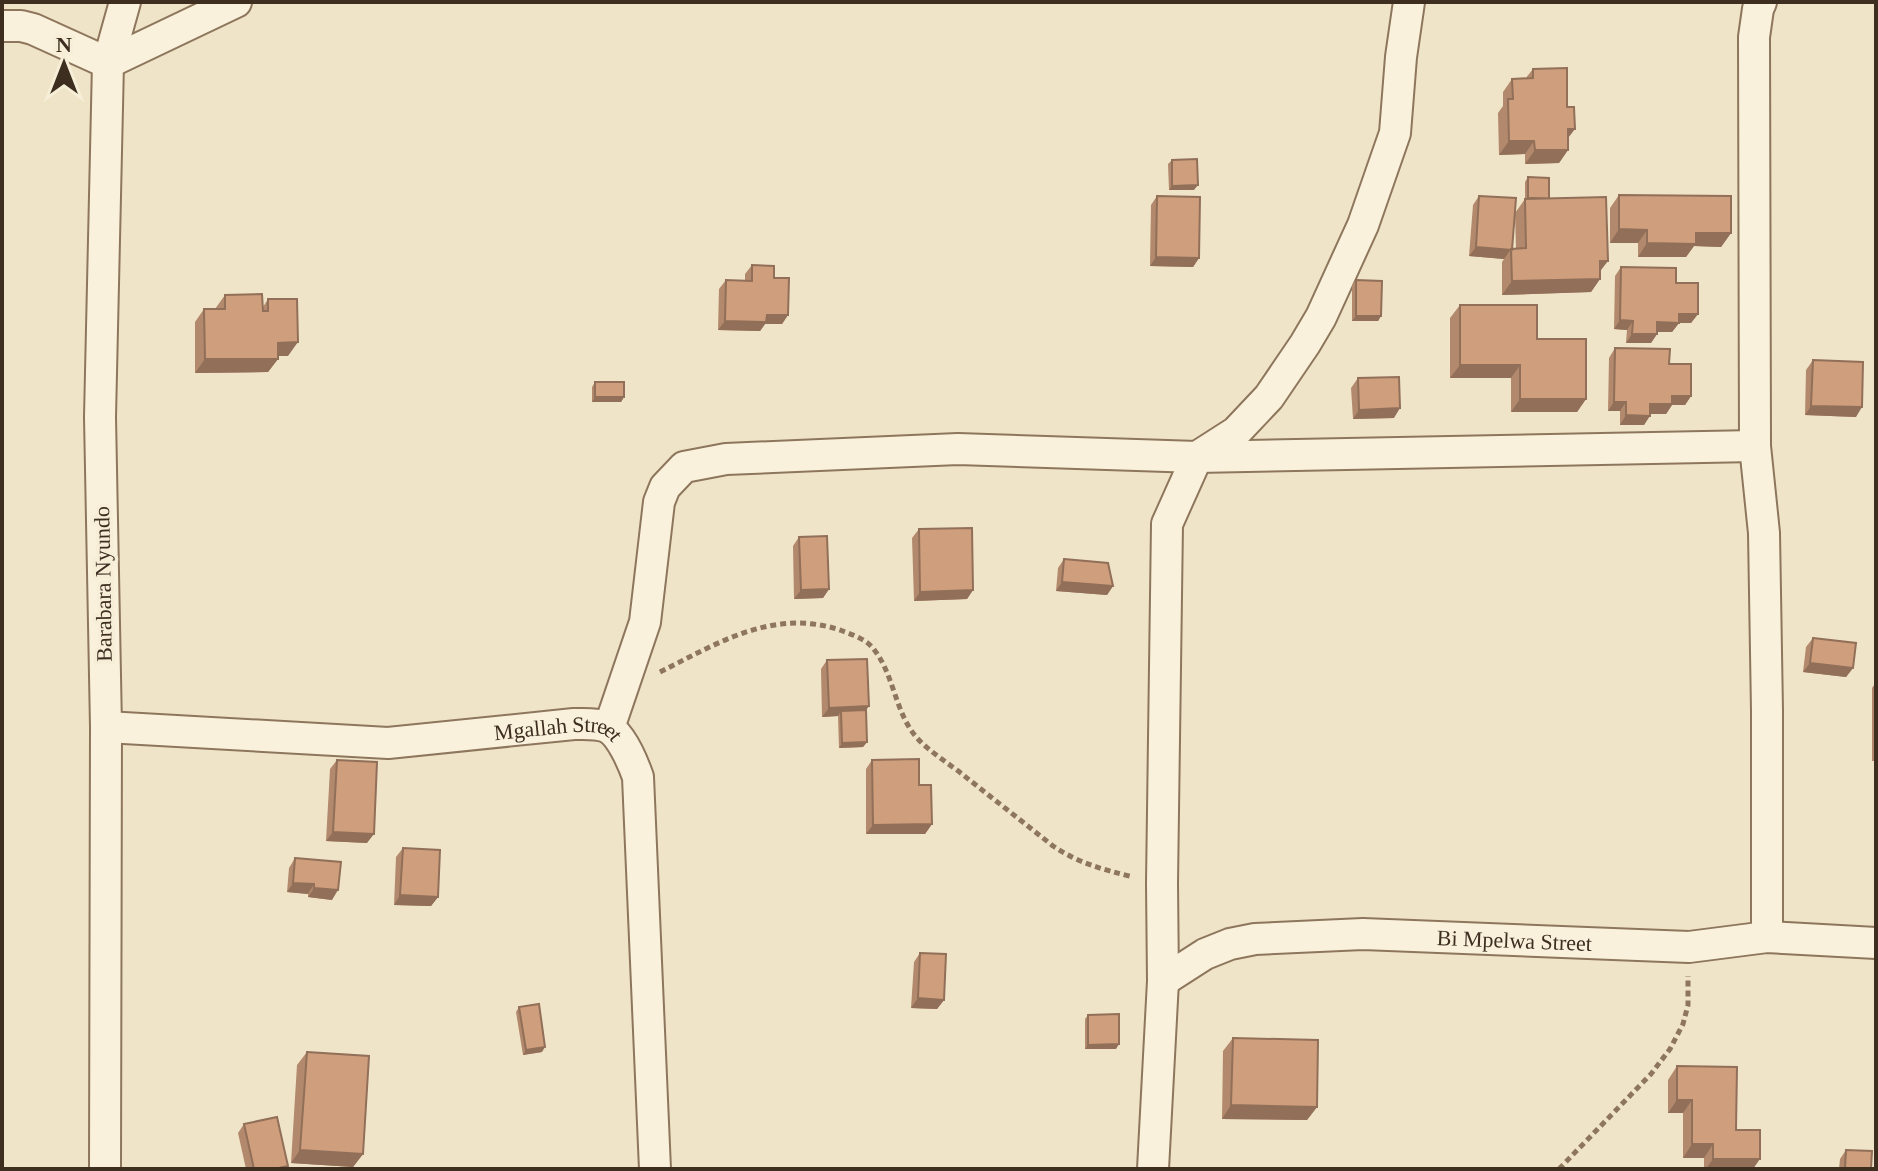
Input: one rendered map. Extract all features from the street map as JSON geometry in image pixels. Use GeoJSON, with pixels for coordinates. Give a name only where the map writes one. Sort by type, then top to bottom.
{"type":"FeatureCollection","features":[{"type":"Feature","properties":{"kind":"street","name":"Barabara Nyundo"},"geometry":{"type":"LineString","coordinates":[[105,1169],[106,727],[100,417],[108,63],[125,2]]}},
{"type":"Feature","properties":{"kind":"street"},"geometry":{"type":"LineString","coordinates":[[2,26],[33,29],[108,63],[236,2]]}},
{"type":"Feature","properties":{"kind":"street"},"geometry":{"type":"LineString","coordinates":[[1153,1169],[1163,981],[1167,524],[1197,457],[1236,432],[1269,397],[1321,317],[1363,225],[1395,133],[1409,2]]}},
{"type":"Feature","properties":{"kind":"street"},"geometry":{"type":"LineString","coordinates":[[1761,2],[1754,37],[1755,446],[1764,533],[1767,937]]}},
{"type":"Feature","properties":{"kind":"street"},"geometry":{"type":"LineString","coordinates":[[609,728],[645,622],[659,502],[665,487],[684,467],[726,459],[958,449],[1197,457],[1755,446]]}},
{"type":"Feature","properties":{"kind":"street","name":"Mgallah Street"},"geometry":{"type":"LineString","coordinates":[[106,727],[388,743],[574,724],[609,728],[630,755],[638,777],[655,1169]]}},
{"type":"Feature","properties":{"kind":"street","name":"Bi Mpelwa Street"},"geometry":{"type":"LineString","coordinates":[[1163,981],[1205,954],[1255,939],[1363,934],[1689,947],[1767,937],[1876,943]]}},
{"type":"Feature","properties":{"kind":"path"},"geometry":{"type":"LineString","coordinates":[[621,691],[739,633],[766,625],[825,625],[870,645],[886,669],[902,714],[918,739],[1053,846],[1091,867],[1162,883]]}},
{"type":"Feature","properties":{"kind":"path"},"geometry":{"type":"LineString","coordinates":[[1559,1169],[1651,1074],[1670,1049],[1683,1024],[1688,1005],[1689,947]]}},
{"type":"Feature","properties":{"kind":"building"},"geometry":{"type":"Polygon","coordinates":[[[1567,68],[1567,107],[1574,107],[1575,129],[1568,129],[1568,150],[1535,150],[1534,141],[1509,141],[1508,99],[1513,99],[1512,79],[1533,78],[1533,69],[1567,68]]]}},
{"type":"Feature","properties":{"kind":"building"},"geometry":{"type":"Polygon","coordinates":[[[1197,159],[1198,185],[1172,186],[1172,160],[1197,159]]]}},
{"type":"Feature","properties":{"kind":"building"},"geometry":{"type":"Polygon","coordinates":[[[1528,177],[1549,178],[1549,199],[1528,198],[1528,177]]]}},
{"type":"Feature","properties":{"kind":"building"},"geometry":{"type":"Polygon","coordinates":[[[1619,195],[1731,196],[1731,233],[1696,233],[1696,244],[1647,243],[1647,230],[1619,229],[1619,195]]]}},
{"type":"Feature","properties":{"kind":"building"},"geometry":{"type":"Polygon","coordinates":[[[1157,196],[1200,197],[1199,258],[1156,257],[1157,196]]]}},
{"type":"Feature","properties":{"kind":"building"},"geometry":{"type":"Polygon","coordinates":[[[1479,196],[1516,198],[1512,250],[1476,247],[1479,196]]]}},
{"type":"Feature","properties":{"kind":"building"},"geometry":{"type":"Polygon","coordinates":[[[1606,197],[1608,261],[1600,261],[1600,279],[1512,281],[1511,249],[1526,248],[1525,199],[1606,197]]]}},
{"type":"Feature","properties":{"kind":"building"},"geometry":{"type":"Polygon","coordinates":[[[752,265],[774,266],[774,278],[789,278],[788,315],[767,315],[766,322],[725,321],[726,280],[752,281],[752,265]]]}},
{"type":"Feature","properties":{"kind":"building"},"geometry":{"type":"Polygon","coordinates":[[[1621,267],[1676,268],[1676,283],[1698,283],[1698,314],[1679,314],[1679,323],[1657,322],[1657,334],[1632,334],[1633,321],[1620,320],[1621,267]]]}},
{"type":"Feature","properties":{"kind":"building"},"geometry":{"type":"Polygon","coordinates":[[[1356,280],[1382,281],[1381,316],[1356,316],[1356,280]]]}},
{"type":"Feature","properties":{"kind":"building"},"geometry":{"type":"Polygon","coordinates":[[[262,294],[263,311],[268,311],[268,299],[297,299],[298,342],[278,343],[278,359],[205,359],[204,309],[225,309],[225,295],[262,294]]]}},
{"type":"Feature","properties":{"kind":"building"},"geometry":{"type":"Polygon","coordinates":[[[1460,305],[1537,305],[1537,339],[1586,339],[1586,399],[1520,399],[1520,365],[1460,365],[1460,305]]]}},
{"type":"Feature","properties":{"kind":"building"},"geometry":{"type":"Polygon","coordinates":[[[1615,348],[1670,349],[1669,364],[1691,364],[1691,396],[1672,396],[1672,404],[1650,404],[1650,416],[1626,415],[1626,402],[1614,402],[1615,348]]]}},
{"type":"Feature","properties":{"kind":"building"},"geometry":{"type":"Polygon","coordinates":[[[1813,360],[1863,362],[1862,407],[1811,406],[1813,360]]]}},
{"type":"Feature","properties":{"kind":"building"},"geometry":{"type":"Polygon","coordinates":[[[1399,377],[1400,408],[1359,410],[1358,378],[1399,377]]]}},
{"type":"Feature","properties":{"kind":"building"},"geometry":{"type":"Polygon","coordinates":[[[595,382],[624,382],[624,397],[595,397],[595,382]]]}},
{"type":"Feature","properties":{"kind":"building"},"geometry":{"type":"Polygon","coordinates":[[[972,528],[973,590],[920,592],[919,529],[972,528]]]}},
{"type":"Feature","properties":{"kind":"building"},"geometry":{"type":"Polygon","coordinates":[[[827,536],[829,589],[801,590],[799,537],[827,536]]]}},
{"type":"Feature","properties":{"kind":"building"},"geometry":{"type":"Polygon","coordinates":[[[1064,559],[1108,563],[1113,586],[1062,582],[1064,559]]]}},
{"type":"Feature","properties":{"kind":"building"},"geometry":{"type":"Polygon","coordinates":[[[1813,638],[1856,643],[1853,668],[1810,663],[1813,638]]]}},
{"type":"Feature","properties":{"kind":"building"},"geometry":{"type":"Polygon","coordinates":[[[867,659],[869,706],[829,708],[827,660],[867,659]]]}},
{"type":"Feature","properties":{"kind":"building"},"geometry":{"type":"Polygon","coordinates":[[[866,710],[867,742],[842,743],[841,711],[866,710]]]}},
{"type":"Feature","properties":{"kind":"building"},"geometry":{"type":"Polygon","coordinates":[[[919,759],[919,785],[931,785],[932,824],[873,825],[872,760],[919,759]]]}},
{"type":"Feature","properties":{"kind":"building"},"geometry":{"type":"Polygon","coordinates":[[[337,760],[377,762],[374,834],[333,832],[337,760]]]}},
{"type":"Feature","properties":{"kind":"building"},"geometry":{"type":"Polygon","coordinates":[[[403,848],[440,850],[438,897],[400,895],[403,848]]]}},
{"type":"Feature","properties":{"kind":"building"},"geometry":{"type":"Polygon","coordinates":[[[295,858],[341,862],[338,890],[293,883],[295,858]]]}},
{"type":"Feature","properties":{"kind":"building"},"geometry":{"type":"Polygon","coordinates":[[[920,953],[946,954],[944,1000],[918,998],[920,953]]]}},
{"type":"Feature","properties":{"kind":"building"},"geometry":{"type":"Polygon","coordinates":[[[539,1004],[545,1047],[526,1050],[519,1007],[539,1004]]]}},
{"type":"Feature","properties":{"kind":"building"},"geometry":{"type":"Polygon","coordinates":[[[1119,1014],[1119,1044],[1088,1045],[1088,1015],[1119,1014]]]}},
{"type":"Feature","properties":{"kind":"building"},"geometry":{"type":"Polygon","coordinates":[[[1233,1038],[1318,1040],[1317,1107],[1231,1105],[1233,1038]]]}},
{"type":"Feature","properties":{"kind":"building"},"geometry":{"type":"Polygon","coordinates":[[[307,1052],[369,1056],[363,1154],[300,1150],[307,1052]]]}},
{"type":"Feature","properties":{"kind":"building"},"geometry":{"type":"Polygon","coordinates":[[[1677,1066],[1737,1067],[1736,1130],[1760,1130],[1760,1159],[1713,1159],[1713,1144],[1692,1144],[1692,1100],[1677,1100],[1677,1066]]]}},
{"type":"Feature","properties":{"kind":"building"},"geometry":{"type":"Polygon","coordinates":[[[277,1117],[288,1166],[254,1169],[244,1124],[277,1117]]]}},
{"type":"Feature","properties":{"kind":"building"},"geometry":{"type":"Polygon","coordinates":[[[1846,1150],[1872,1151],[1871,1169],[1845,1169],[1846,1150]]]}}]}
